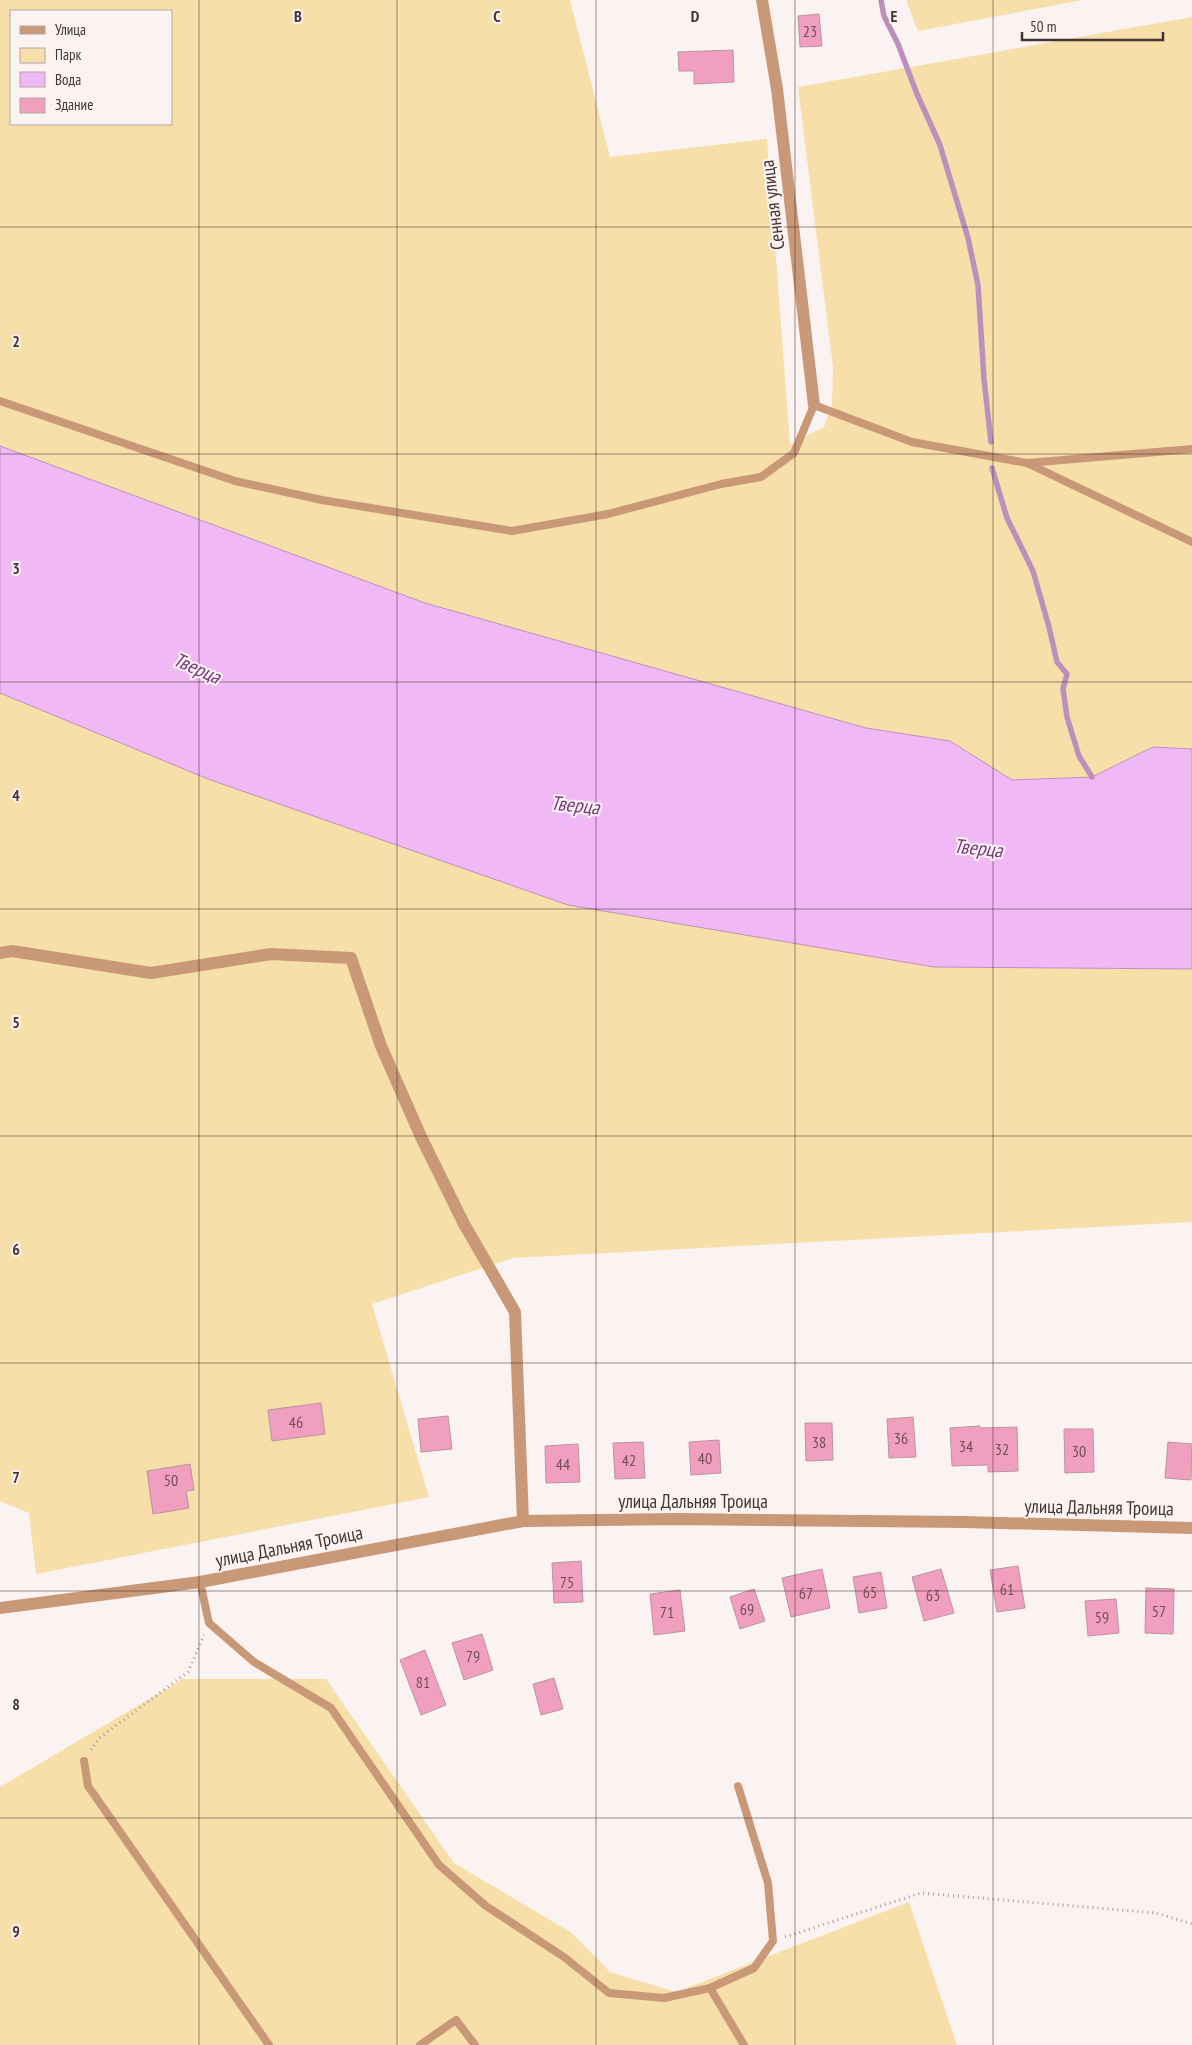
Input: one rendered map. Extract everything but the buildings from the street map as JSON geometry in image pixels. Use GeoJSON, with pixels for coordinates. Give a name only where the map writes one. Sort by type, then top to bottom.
{"type":"FeatureCollection","features":[{"type":"Feature","properties":{"kind":"street","name":"Сенная улица"},"geometry":{"type":"LineString","coordinates":[[762,0],[777,89],[814,405]]}},
{"type":"Feature","properties":{"kind":"street"},"geometry":{"type":"LineString","coordinates":[[0,954],[12,951],[151,973],[271,954],[351,958],[380,1046],[422,1139],[464,1224],[515,1312],[523,1521]]}},
{"type":"Feature","properties":{"kind":"street","name":"улица Дальняя Троица"},"geometry":{"type":"LineString","coordinates":[[0,1608],[200,1582],[523,1521],[676,1519],[954,1522],[1192,1528]]}},
{"type":"Feature","properties":{"kind":"lane"},"geometry":{"type":"LineString","coordinates":[[0,402],[236,481],[322,500],[512,531],[608,514],[721,484],[761,477],[794,453],[814,405],[912,442],[1027,463],[1192,450]]}},
{"type":"Feature","properties":{"kind":"lane"},"geometry":{"type":"LineString","coordinates":[[1027,463],[1192,542]]}},
{"type":"Feature","properties":{"kind":"lane"},"geometry":{"type":"LineString","coordinates":[[200,1582],[209,1623],[254,1662],[331,1708],[439,1865],[486,1906],[564,1957],[609,1993],[664,1998],[710,1988],[754,1968],[773,1941],[768,1883],[738,1786]]}},
{"type":"Feature","properties":{"kind":"lane"},"geometry":{"type":"LineString","coordinates":[[84,1761],[88,1786],[269,2045]]}},
{"type":"Feature","properties":{"kind":"lane"},"geometry":{"type":"LineString","coordinates":[[710,1988],[744,2045]]}},
{"type":"Feature","properties":{"kind":"lane"},"geometry":{"type":"LineString","coordinates":[[420,2045],[456,2020],[475,2045]]}},
{"type":"Feature","properties":{"kind":"path"},"geometry":{"type":"LineString","coordinates":[[84,1761],[99,1738],[188,1672],[209,1623]]}},
{"type":"Feature","properties":{"kind":"path"},"geometry":{"type":"LineString","coordinates":[[773,1941],[922,1894],[1156,1913],[1192,1924]]}},
{"type":"Feature","properties":{"kind":"green space"},"geometry":{"type":"Polygon","coordinates":[[[0,0],[570,0],[610,157],[767,139],[790,444],[824,427],[832,405],[833,367],[798,87],[1192,17],[1192,749],[1153,747],[1092,777],[1012,780],[950,741],[866,728],[425,603],[0,446],[0,0]]]}},
{"type":"Feature","properties":{"kind":"green space"},"geometry":{"type":"Polygon","coordinates":[[[906,0],[1083,0],[918,31],[906,0]]]}},
{"type":"Feature","properties":{"kind":"green space"},"geometry":{"type":"Polygon","coordinates":[[[0,693],[208,779],[568,905],[934,967],[1192,969],[1192,1222],[513,1258],[372,1304],[429,1497],[36,1574],[29,1513],[0,1501],[0,693]]]}},
{"type":"Feature","properties":{"kind":"green space"},"geometry":{"type":"Polygon","coordinates":[[[183,1679],[326,1679],[454,1863],[572,1933],[610,1972],[676,1992],[909,1902],[957,2045],[0,2045],[0,1787],[183,1679]]]}},
{"type":"Feature","properties":{"kind":"water","name":"Тверца"},"geometry":{"type":"Polygon","coordinates":[[[0,446],[425,603],[866,728],[950,741],[1012,780],[1092,777],[1153,747],[1192,749],[1192,969],[934,967],[568,905],[208,779],[0,693],[0,446]]]}},
{"type":"Feature","properties":{"kind":"waterway"},"geometry":{"type":"LineString","coordinates":[[881,0],[884,16],[898,44],[917,94],[940,145],[968,238],[978,285],[984,379],[991,442]]}},
{"type":"Feature","properties":{"kind":"waterway"},"geometry":{"type":"LineString","coordinates":[[992,468],[1007,518],[1033,571],[1057,662],[1067,674],[1063,689],[1067,717],[1079,756],[1092,777]]}}]}
